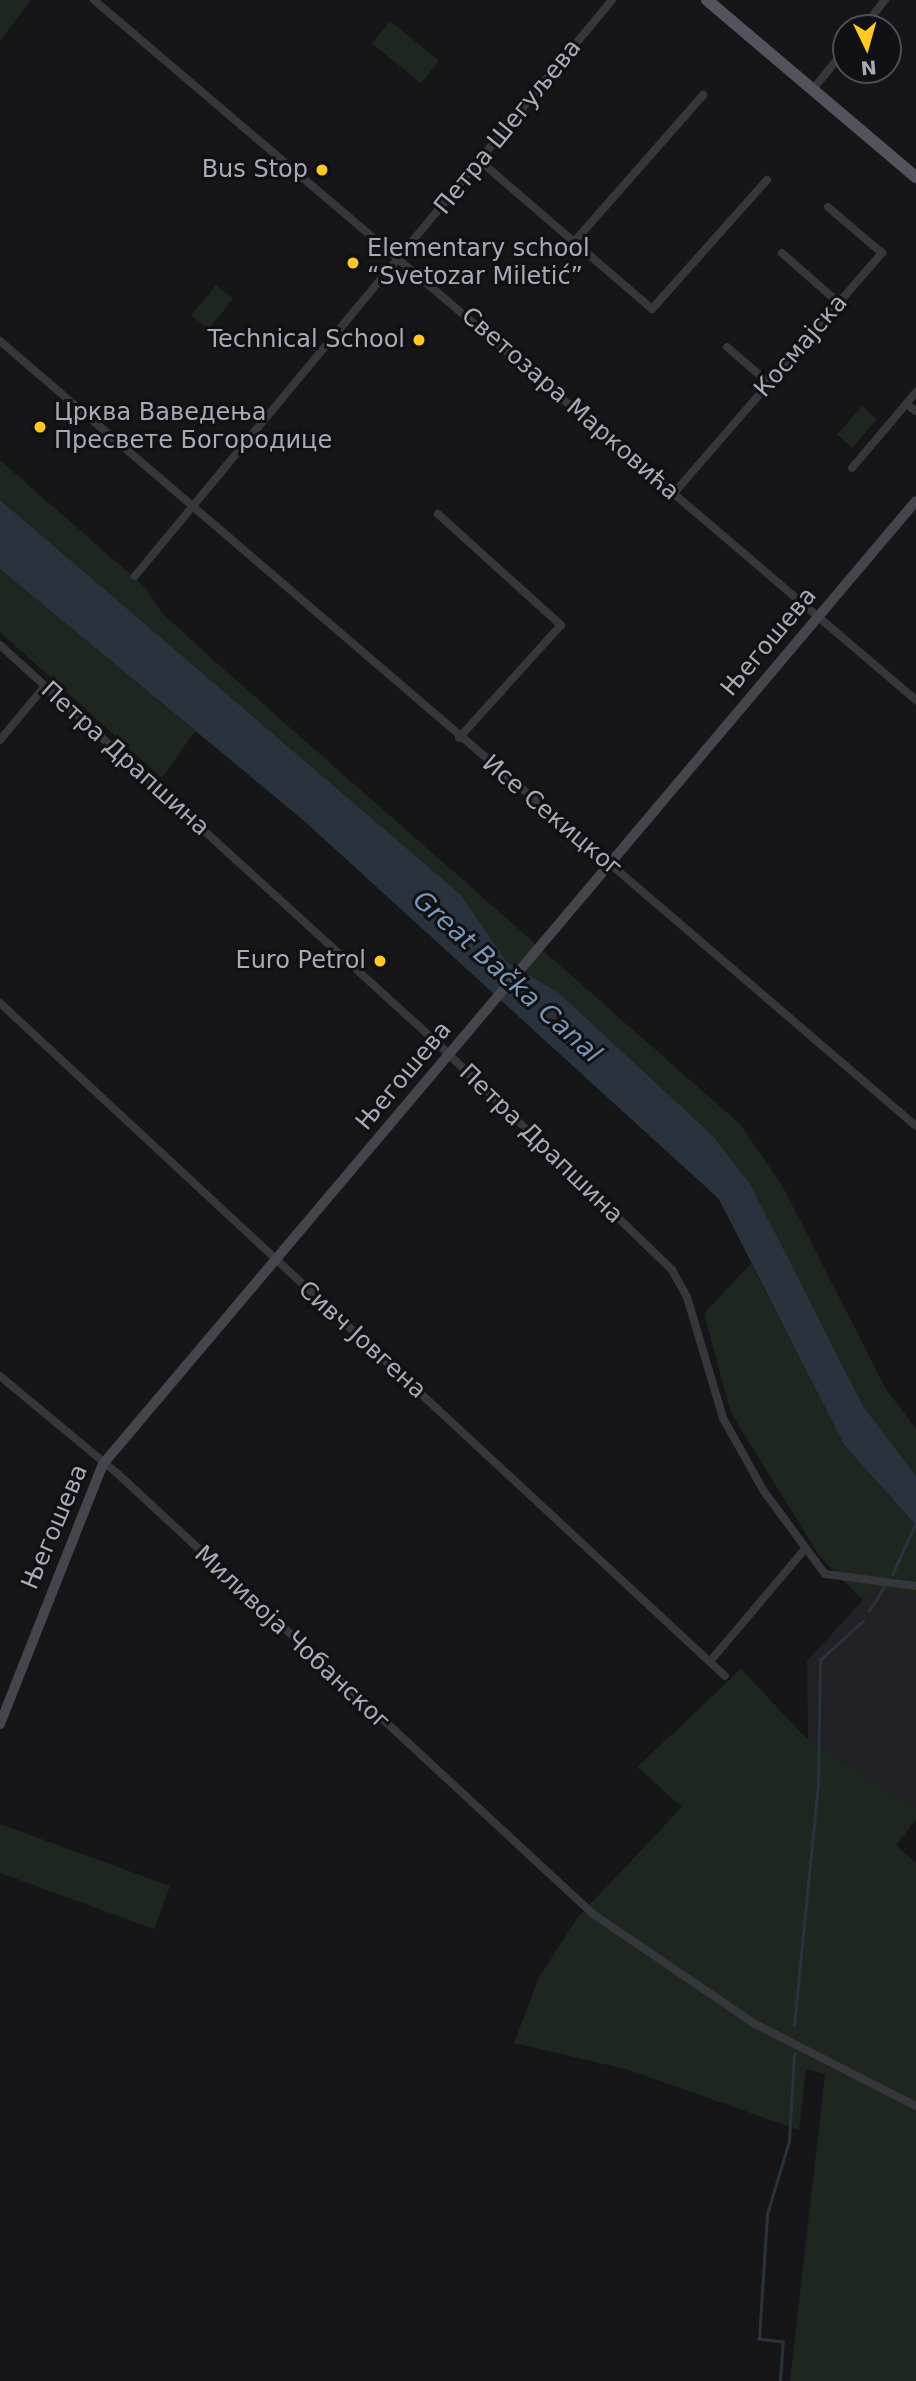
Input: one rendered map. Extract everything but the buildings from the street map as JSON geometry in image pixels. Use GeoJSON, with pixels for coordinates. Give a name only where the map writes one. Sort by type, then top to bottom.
{"type":"FeatureCollection","features":[{"type":"Feature","properties":{"kind":"main road"},"geometry":{"type":"LineString","coordinates":[[707,0],[916,177]]}},
{"type":"Feature","properties":{"kind":"street","name":"Светозара Марковића"},"geometry":{"type":"LineString","coordinates":[[94,0],[401,258],[816,617],[916,700]]}},
{"type":"Feature","properties":{"kind":"street","name":"Петра Шегуљева"},"geometry":{"type":"LineString","coordinates":[[135,576],[192,502],[401,258],[612,0]]}},
{"type":"Feature","properties":{"kind":"street"},"geometry":{"type":"LineString","coordinates":[[874,14],[886,0]]}},
{"type":"Feature","properties":{"kind":"street"},"geometry":{"type":"LineString","coordinates":[[813,89],[832,66]]}},
{"type":"Feature","properties":{"kind":"street"},"geometry":{"type":"LineString","coordinates":[[574,242],[703,95]]}},
{"type":"Feature","properties":{"kind":"street"},"geometry":{"type":"LineString","coordinates":[[480,161],[652,309],[767,180]]}},
{"type":"Feature","properties":{"kind":"street","name":"Космајска"},"geometry":{"type":"LineString","coordinates":[[674,494],[883,253],[828,207]]}},
{"type":"Feature","properties":{"kind":"street"},"geometry":{"type":"LineString","coordinates":[[782,253],[839,303]]}},
{"type":"Feature","properties":{"kind":"street","name":"Исе Секицког"},"geometry":{"type":"LineString","coordinates":[[0,341],[192,502],[459,738],[916,1126]]}},
{"type":"Feature","properties":{"kind":"street"},"geometry":{"type":"LineString","coordinates":[[727,347],[769,383]]}},
{"type":"Feature","properties":{"kind":"street"},"geometry":{"type":"LineString","coordinates":[[852,468],[916,392]]}},
{"type":"Feature","properties":{"kind":"street"},"geometry":{"type":"LineString","coordinates":[[906,404],[916,411]]}},
{"type":"Feature","properties":{"kind":"street","name":"Његошева"},"geometry":{"type":"LineString","coordinates":[[0,1724],[103,1464],[916,501]]}},
{"type":"Feature","properties":{"kind":"street"},"geometry":{"type":"LineString","coordinates":[[438,514],[561,625],[459,738]]}},
{"type":"Feature","properties":{"kind":"street","name":"Петра Драпшина"},"geometry":{"type":"LineString","coordinates":[[0,645],[450,1055],[672,1270],[687,1297],[723,1418],[804,1550],[825,1574],[916,1586]]}},
{"type":"Feature","properties":{"kind":"street"},"geometry":{"type":"LineString","coordinates":[[0,740],[45,686]]}},
{"type":"Feature","properties":{"kind":"street","name":"Сивч Јовгена"},"geometry":{"type":"LineString","coordinates":[[0,1003],[712,1658],[725,1676]]}},
{"type":"Feature","properties":{"kind":"street","name":"Миливоја Чобанског"},"geometry":{"type":"LineString","coordinates":[[0,1376],[103,1464],[580,1904],[755,2024],[916,2106]]}},
{"type":"Feature","properties":{"kind":"street"},"geometry":{"type":"LineString","coordinates":[[712,1658],[804,1550]]}},
{"type":"Feature","properties":{"kind":"shaded area"},"geometry":{"type":"Polygon","coordinates":[[[0,0],[31,0],[0,41],[0,0]]]}},
{"type":"Feature","properties":{"kind":"shaded area"},"geometry":{"type":"Polygon","coordinates":[[[390,21],[439,61],[421,83],[372,44],[390,21]]]}},
{"type":"Feature","properties":{"kind":"shaded area"},"geometry":{"type":"Polygon","coordinates":[[[216,285],[233,299],[209,329],[191,315],[216,285]]]}},
{"type":"Feature","properties":{"kind":"shaded area"},"geometry":{"type":"Polygon","coordinates":[[[862,406],[877,419],[852,448],[837,435],[862,406]]]}},
{"type":"Feature","properties":{"kind":"shaded area"},"geometry":{"type":"Polygon","coordinates":[[[0,460],[145,587],[162,613],[219,665],[740,1124],[783,1187],[886,1389],[916,1429],[916,1476],[863,1406],[751,1185],[712,1135],[559,993],[506,961],[461,895],[0,500],[0,460]]]}},
{"type":"Feature","properties":{"kind":"shaded area"},"geometry":{"type":"Polygon","coordinates":[[[0,569],[195,731],[162,778],[0,632],[0,569]]]}},
{"type":"Feature","properties":{"kind":"shaded area"},"geometry":{"type":"Polygon","coordinates":[[[751,1263],[844,1445],[916,1525],[916,1595],[873,1589],[865,1602],[859,1597],[820,1557],[731,1413],[704,1314],[751,1263]]]}},
{"type":"Feature","properties":{"kind":"shaded area"},"geometry":{"type":"Polygon","coordinates":[[[873,1589],[916,1595],[916,1808],[808,1740],[807,1661],[873,1589]]]}},
{"type":"Feature","properties":{"kind":"shaded area"},"geometry":{"type":"Polygon","coordinates":[[[741,1669],[808,1740],[916,1808],[916,1820],[896,1845],[916,1863],[916,2381],[790,2381],[825,2074],[806,2069],[799,2130],[629,2070],[514,2043],[539,1977],[578,1917],[682,1807],[637,1767],[741,1669]]]}},
{"type":"Feature","properties":{"kind":"shaded area"},"geometry":{"type":"Polygon","coordinates":[[[0,1824],[170,1886],[154,1929],[0,1873],[0,1824]]]}},
{"type":"Feature","properties":{"kind":"water","name":"Great Bačka Canal"},"geometry":{"type":"Polygon","coordinates":[[[0,500],[461,895],[506,961],[559,993],[712,1135],[751,1185],[863,1406],[916,1476],[916,1525],[844,1445],[719,1199],[303,820],[0,569],[0,500]]]}},
{"type":"Feature","properties":{"kind":"waterway"},"geometry":{"type":"LineString","coordinates":[[892,1575],[916,1522]]}},
{"type":"Feature","properties":{"kind":"waterway"},"geometry":{"type":"LineString","coordinates":[[869,1611],[884,1587]]}},
{"type":"Feature","properties":{"kind":"waterway"},"geometry":{"type":"LineString","coordinates":[[794,2025],[818,1785],[820,1660],[863,1621]]}},
{"type":"Feature","properties":{"kind":"waterway"},"geometry":{"type":"LineString","coordinates":[[780,2381],[783,2342],[759,2339],[767,2214],[789,2141],[794,2054]]}},
{"type":"Feature","properties":{"kind":"place","name":"Bus Stop"},"geometry":{"type":"Point","coordinates":[322,170]}},
{"type":"Feature","properties":{"kind":"place","name":"Elementary school “Svetozar Miletić”"},"geometry":{"type":"Point","coordinates":[353,263]}},
{"type":"Feature","properties":{"kind":"place","name":"Technical School"},"geometry":{"type":"Point","coordinates":[419,340]}},
{"type":"Feature","properties":{"kind":"place","name":"Црква Ваведења Пресвете Богородице"},"geometry":{"type":"Point","coordinates":[40,427]}},
{"type":"Feature","properties":{"kind":"place","name":"Euro Petrol"},"geometry":{"type":"Point","coordinates":[380,961]}}]}
